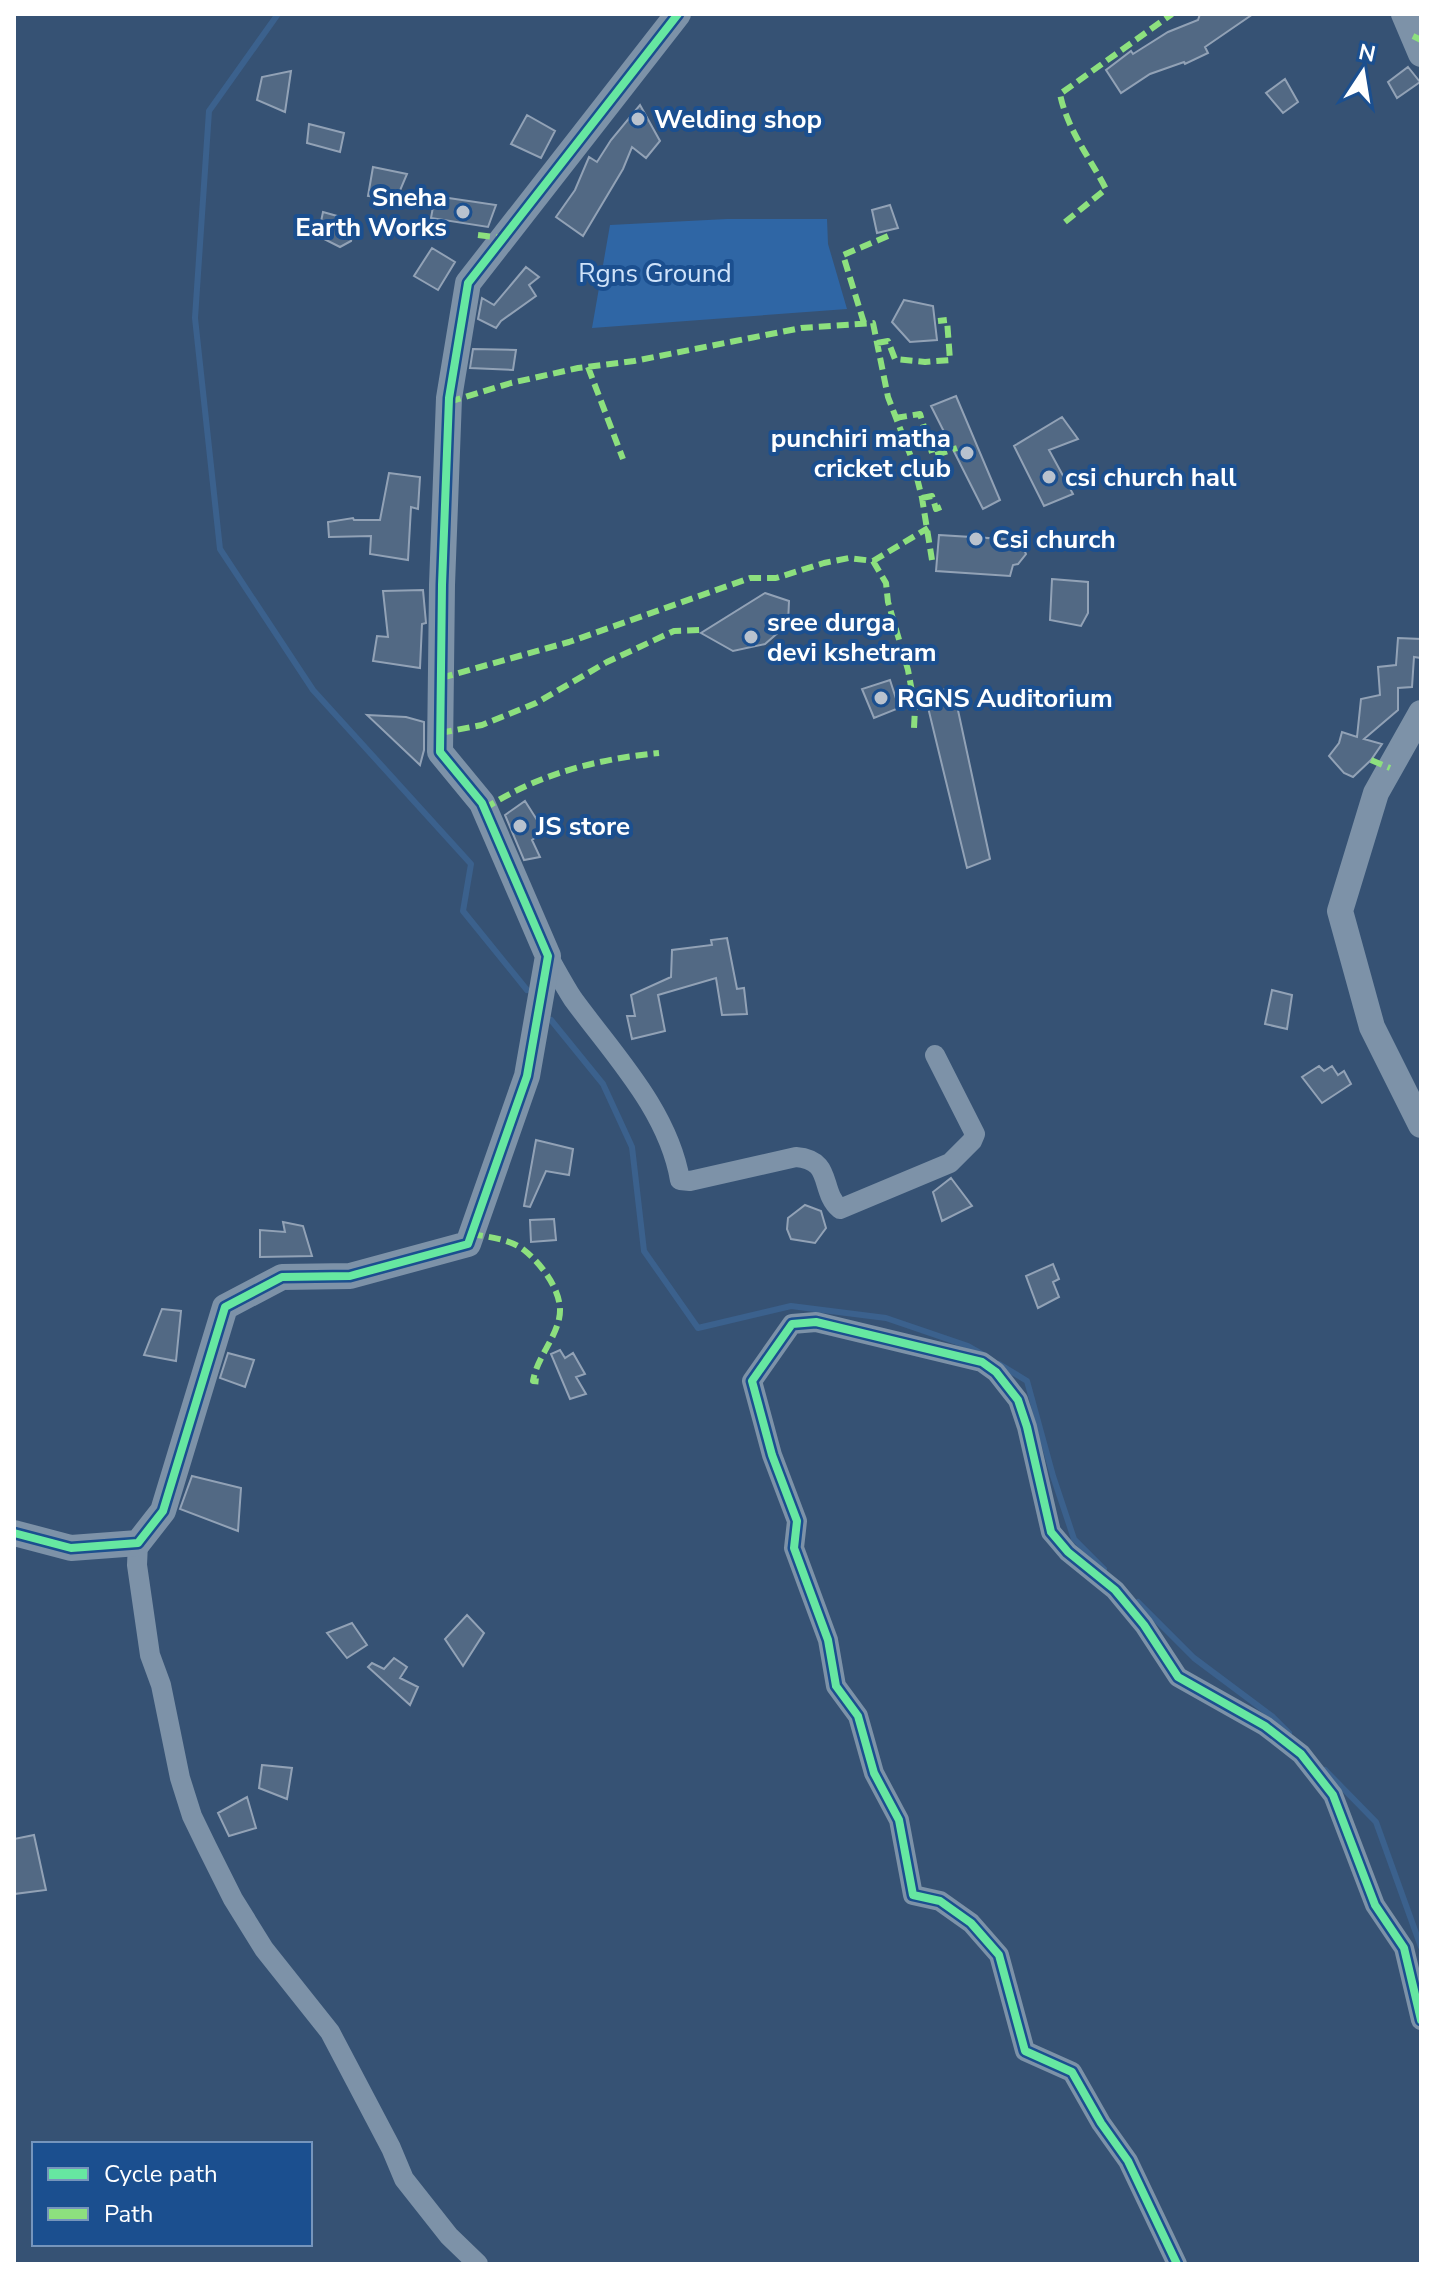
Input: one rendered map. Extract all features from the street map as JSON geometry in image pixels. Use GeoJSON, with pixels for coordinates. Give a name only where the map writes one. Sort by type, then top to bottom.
{"type":"FeatureCollection","features":[{"type":"Feature","properties":{"kind":"street"},"geometry":{"type":"LineString","coordinates":[[678,14],[468,283],[449,398],[440,752],[482,803],[548,956],[572,997],[629,1071],[659,1124],[680,1180],[690,1181],[796,1157],[808,1158],[818,1164],[826,1177],[834,1204],[840,1209],[950,1163],[975,1134],[935,1055]]}},
{"type":"Feature","properties":{"kind":"street"},"geometry":{"type":"LineString","coordinates":[[1404,14],[1421,54]]}},
{"type":"Feature","properties":{"kind":"street"},"geometry":{"type":"LineString","coordinates":[[1421,713],[1376,793],[1340,911],[1372,1027],[1421,1125]]}},
{"type":"Feature","properties":{"kind":"street"},"geometry":{"type":"LineString","coordinates":[[478,2264],[449,2236],[404,2179],[330,2032],[264,1949],[233,1899],[192,1816],[180,1778],[161,1685],[150,1655],[137,1565],[138,1543],[163,1511],[225,1307],[282,1277],[350,1276],[468,1244],[527,1076],[548,956]]}},
{"type":"Feature","properties":{"kind":"street"},"geometry":{"type":"LineString","coordinates":[[1177,2264],[1128,2161],[1101,2123],[1072,2072],[1025,2051],[999,1955],[971,1923],[940,1901],[913,1895],[899,1820],[874,1773],[858,1716],[836,1686],[828,1640],[794,1548],[797,1521],[772,1455],[752,1381],[792,1324],[816,1322],[874,1335],[982,1362],[996,1372],[1018,1400],[1051,1532],[1068,1552],[1115,1590],[1144,1625],[1178,1677],[1265,1726],[1301,1754],[1333,1795],[1375,1905],[1404,1948],[1421,2020]]}},
{"type":"Feature","properties":{"kind":"street"},"geometry":{"type":"LineString","coordinates":[[14,1533],[71,1548],[138,1543]]}},
{"type":"Feature","properties":{"kind":"green space","name":"Rgns Ground"},"geometry":{"type":"Polygon","coordinates":[[[727,219],[827,219],[828,244],[847,309],[592,328],[610,225],[727,219]]]}},
{"type":"Feature","properties":{"kind":"building"},"geometry":{"type":"Polygon","coordinates":[[[1200,14],[1253,14],[1205,47],[1208,53],[1185,64],[1150,74],[1121,93],[1106,70],[1131,51],[1133,54],[1168,32],[1198,20],[1200,14]]]}},
{"type":"Feature","properties":{"kind":"building"},"geometry":{"type":"Polygon","coordinates":[[[1408,67],[1420,82],[1397,98],[1388,82],[1408,67]]]}},
{"type":"Feature","properties":{"kind":"building"},"geometry":{"type":"Polygon","coordinates":[[[291,71],[285,112],[257,100],[262,77],[291,71]]]}},
{"type":"Feature","properties":{"kind":"building"},"geometry":{"type":"Polygon","coordinates":[[[1285,79],[1298,102],[1283,113],[1266,93],[1285,79]]]}},
{"type":"Feature","properties":{"kind":"building"},"geometry":{"type":"Polygon","coordinates":[[[640,105],[660,141],[646,158],[632,147],[623,169],[583,236],[556,217],[575,190],[589,157],[597,162],[640,105]]]}},
{"type":"Feature","properties":{"kind":"building"},"geometry":{"type":"Polygon","coordinates":[[[527,115],[555,131],[541,158],[511,144],[527,115]]]}},
{"type":"Feature","properties":{"kind":"building"},"geometry":{"type":"Polygon","coordinates":[[[309,124],[344,133],[340,152],[307,143],[309,124]]]}},
{"type":"Feature","properties":{"kind":"building"},"geometry":{"type":"Polygon","coordinates":[[[373,167],[407,174],[396,200],[368,196],[373,167]]]}},
{"type":"Feature","properties":{"kind":"building","name":"Sneha Earth Works"},"geometry":{"type":"Polygon","coordinates":[[[435,196],[496,205],[488,227],[431,218],[435,196]]]}},
{"type":"Feature","properties":{"kind":"building"},"geometry":{"type":"Polygon","coordinates":[[[890,205],[898,228],[877,233],[872,210],[890,205]]]}},
{"type":"Feature","properties":{"kind":"building"},"geometry":{"type":"Polygon","coordinates":[[[323,212],[355,221],[351,241],[340,247],[318,236],[323,212]]]}},
{"type":"Feature","properties":{"kind":"building"},"geometry":{"type":"Polygon","coordinates":[[[432,248],[455,262],[438,290],[414,276],[432,248]]]}},
{"type":"Feature","properties":{"kind":"building"},"geometry":{"type":"Polygon","coordinates":[[[526,267],[539,277],[529,285],[536,296],[496,328],[478,319],[482,298],[494,305],[526,267]]]}},
{"type":"Feature","properties":{"kind":"building"},"geometry":{"type":"Polygon","coordinates":[[[904,300],[933,306],[937,340],[910,342],[892,322],[904,300]]]}},
{"type":"Feature","properties":{"kind":"building"},"geometry":{"type":"Polygon","coordinates":[[[473,349],[516,350],[513,370],[470,368],[473,349]]]}},
{"type":"Feature","properties":{"kind":"building","name":"punchiri matha cricket club"},"geometry":{"type":"Polygon","coordinates":[[[956,396],[1000,500],[983,509],[931,406],[956,396]]]}},
{"type":"Feature","properties":{"kind":"building"},"geometry":{"type":"Polygon","coordinates":[[[1062,417],[1078,439],[1049,450],[1073,494],[1044,506],[1014,446],[1062,417]]]}},
{"type":"Feature","properties":{"kind":"building"},"geometry":{"type":"Polygon","coordinates":[[[389,473],[420,477],[418,509],[411,507],[408,560],[370,554],[371,536],[329,537],[328,522],[353,518],[380,520],[389,473]]]}},
{"type":"Feature","properties":{"kind":"building"},"geometry":{"type":"Polygon","coordinates":[[[939,535],[1020,540],[1026,554],[1018,564],[1013,565],[1010,576],[936,571],[939,535]]]}},
{"type":"Feature","properties":{"kind":"building"},"geometry":{"type":"Polygon","coordinates":[[[1052,579],[1088,582],[1088,613],[1081,626],[1050,620],[1052,579]]]}},
{"type":"Feature","properties":{"kind":"building"},"geometry":{"type":"Polygon","coordinates":[[[423,590],[426,623],[422,624],[420,668],[373,661],[377,636],[388,637],[383,591],[423,590]]]}},
{"type":"Feature","properties":{"kind":"building"},"geometry":{"type":"Polygon","coordinates":[[[765,593],[789,601],[788,624],[765,644],[733,651],[701,633],[765,593]]]}},
{"type":"Feature","properties":{"kind":"building"},"geometry":{"type":"Polygon","coordinates":[[[1398,638],[1421,639],[1421,658],[1414,657],[1412,687],[1398,688],[1398,710],[1364,739],[1382,744],[1353,777],[1344,773],[1329,756],[1339,743],[1342,732],[1357,737],[1361,699],[1380,695],[1378,667],[1396,665],[1398,638]]]}},
{"type":"Feature","properties":{"kind":"building","name":"RGNS Auditorium"},"geometry":{"type":"Polygon","coordinates":[[[890,680],[899,708],[874,718],[862,689],[890,680]]]}},
{"type":"Feature","properties":{"kind":"building"},"geometry":{"type":"Polygon","coordinates":[[[953,687],[990,859],[967,868],[925,695],[953,687]]]}},
{"type":"Feature","properties":{"kind":"building"},"geometry":{"type":"Polygon","coordinates":[[[367,715],[406,717],[424,722],[424,750],[420,765],[367,715]]]}},
{"type":"Feature","properties":{"kind":"building","name":"JS store"},"geometry":{"type":"Polygon","coordinates":[[[525,801],[544,831],[532,840],[540,857],[524,860],[505,815],[525,801]]]}},
{"type":"Feature","properties":{"kind":"building"},"geometry":{"type":"Polygon","coordinates":[[[727,938],[737,989],[744,988],[747,1014],[722,1015],[716,978],[658,995],[665,1031],[632,1039],[627,1016],[635,1016],[631,995],[671,977],[672,950],[712,945],[711,940],[727,938]]]}},
{"type":"Feature","properties":{"kind":"building"},"geometry":{"type":"Polygon","coordinates":[[[1272,990],[1292,995],[1287,1029],[1265,1024],[1272,990]]]}},
{"type":"Feature","properties":{"kind":"building"},"geometry":{"type":"Polygon","coordinates":[[[1319,1066],[1324,1071],[1332,1066],[1338,1075],[1344,1071],[1351,1084],[1322,1103],[1302,1077],[1319,1066]]]}},
{"type":"Feature","properties":{"kind":"building"},"geometry":{"type":"Polygon","coordinates":[[[536,1140],[573,1149],[569,1175],[546,1171],[530,1207],[524,1206],[536,1140]]]}},
{"type":"Feature","properties":{"kind":"building"},"geometry":{"type":"Polygon","coordinates":[[[951,1178],[972,1206],[942,1221],[933,1192],[951,1178]]]}},
{"type":"Feature","properties":{"kind":"building"},"geometry":{"type":"Polygon","coordinates":[[[805,1205],[821,1211],[826,1228],[815,1243],[791,1239],[787,1229],[788,1218],[805,1205]]]}},
{"type":"Feature","properties":{"kind":"building"},"geometry":{"type":"Polygon","coordinates":[[[554,1219],[556,1240],[531,1242],[530,1220],[554,1219]]]}},
{"type":"Feature","properties":{"kind":"building"},"geometry":{"type":"Polygon","coordinates":[[[283,1222],[303,1226],[312,1256],[260,1257],[260,1230],[285,1232],[283,1222]]]}},
{"type":"Feature","properties":{"kind":"building"},"geometry":{"type":"Polygon","coordinates":[[[1053,1264],[1059,1279],[1053,1282],[1059,1297],[1038,1308],[1026,1276],[1053,1264]]]}},
{"type":"Feature","properties":{"kind":"building"},"geometry":{"type":"Polygon","coordinates":[[[162,1309],[181,1311],[176,1361],[144,1355],[162,1309]]]}},
{"type":"Feature","properties":{"kind":"building"},"geometry":{"type":"Polygon","coordinates":[[[560,1350],[565,1358],[573,1353],[585,1374],[576,1377],[586,1394],[570,1399],[551,1354],[560,1350]]]}},
{"type":"Feature","properties":{"kind":"building"},"geometry":{"type":"Polygon","coordinates":[[[228,1353],[254,1360],[245,1387],[220,1378],[228,1353]]]}},
{"type":"Feature","properties":{"kind":"building"},"geometry":{"type":"Polygon","coordinates":[[[192,1476],[241,1488],[238,1531],[180,1509],[192,1476]]]}},
{"type":"Feature","properties":{"kind":"building"},"geometry":{"type":"Polygon","coordinates":[[[467,1615],[484,1633],[463,1666],[445,1639],[467,1615]]]}},
{"type":"Feature","properties":{"kind":"building"},"geometry":{"type":"Polygon","coordinates":[[[352,1623],[367,1645],[347,1658],[327,1633],[352,1623]]]}},
{"type":"Feature","properties":{"kind":"building"},"geometry":{"type":"Polygon","coordinates":[[[394,1658],[407,1667],[400,1678],[418,1687],[410,1705],[368,1667],[372,1663],[384,1669],[394,1658]]]}},
{"type":"Feature","properties":{"kind":"building"},"geometry":{"type":"Polygon","coordinates":[[[262,1765],[292,1768],[287,1799],[259,1788],[262,1765]]]}},
{"type":"Feature","properties":{"kind":"building"},"geometry":{"type":"Polygon","coordinates":[[[247,1797],[256,1828],[229,1836],[218,1813],[247,1797]]]}},
{"type":"Feature","properties":{"kind":"building"},"geometry":{"type":"Polygon","coordinates":[[[34,1835],[46,1890],[14,1894],[14,1839],[34,1835]]]}},
{"type":"Feature","properties":{"kind":"waterway"},"geometry":{"type":"LineString","coordinates":[[278,14],[209,111],[195,318],[220,549],[313,690],[471,864],[463,911],[527,990]]}},
{"type":"Feature","properties":{"kind":"waterway"},"geometry":{"type":"LineString","coordinates":[[551,1020],[603,1084],[632,1147],[644,1251],[698,1328],[791,1306],[886,1318],[968,1346],[982,1354]]}},
{"type":"Feature","properties":{"kind":"waterway"},"geometry":{"type":"LineString","coordinates":[[999,1364],[1027,1381],[1074,1539],[1104,1569]]}},
{"type":"Feature","properties":{"kind":"waterway"},"geometry":{"type":"LineString","coordinates":[[1138,1602],[1194,1658],[1273,1717],[1289,1733]]}},
{"type":"Feature","properties":{"kind":"waterway"},"geometry":{"type":"LineString","coordinates":[[1325,1770],[1376,1822],[1421,1947]]}},
{"type":"Feature","properties":{"kind":"marked path"},"geometry":{"type":"LineString","coordinates":[[1065,222],[1106,189],[1073,131],[1060,94],[1172,14]]}},
{"type":"Feature","properties":{"kind":"marked path"},"geometry":{"type":"LineString","coordinates":[[1413,36],[1421,40]]}},
{"type":"Feature","properties":{"kind":"marked path"},"geometry":{"type":"LineString","coordinates":[[864,323],[843,255],[889,233]]}},
{"type":"Feature","properties":{"kind":"marked path"},"geometry":{"type":"LineString","coordinates":[[478,235],[503,238]]}},
{"type":"Feature","properties":{"kind":"marked path"},"geometry":{"type":"LineString","coordinates":[[877,343],[888,341],[895,359],[925,362],[950,360],[947,320],[938,321]]}},
{"type":"Feature","properties":{"kind":"marked path"},"geometry":{"type":"LineString","coordinates":[[449,402],[511,383],[578,368],[634,361],[801,328],[873,323],[888,397],[913,462],[922,498],[932,560]]}},
{"type":"Feature","properties":{"kind":"marked path"},"geometry":{"type":"LineString","coordinates":[[588,367],[623,459]]}},
{"type":"Feature","properties":{"kind":"marked path"},"geometry":{"type":"LineString","coordinates":[[895,418],[920,414],[933,456],[957,448]]}},
{"type":"Feature","properties":{"kind":"marked path"},"geometry":{"type":"LineString","coordinates":[[922,498],[932,496],[936,509],[941,507]]}},
{"type":"Feature","properties":{"kind":"marked path"},"geometry":{"type":"LineString","coordinates":[[873,561],[928,528]]}},
{"type":"Feature","properties":{"kind":"marked path"},"geometry":{"type":"LineString","coordinates":[[441,678],[569,642],[750,578],[776,578],[849,558],[873,561]]}},
{"type":"Feature","properties":{"kind":"marked path"},"geometry":{"type":"LineString","coordinates":[[873,561],[886,583],[888,602],[908,670],[915,708],[914,728]]}},
{"type":"Feature","properties":{"kind":"marked path"},"geometry":{"type":"LineString","coordinates":[[440,733],[482,725],[536,703],[607,662],[674,631],[700,630]]}},
{"type":"Feature","properties":{"kind":"marked path"},"geometry":{"type":"LineString","coordinates":[[484,809],[525,786],[568,770],[613,759],[659,753]]}},
{"type":"Feature","properties":{"kind":"marked path"},"geometry":{"type":"LineString","coordinates":[[1371,760],[1390,768]]}},
{"type":"Feature","properties":{"kind":"marked path"},"geometry":{"type":"LineString","coordinates":[[471,1234],[518,1246],[538,1264],[556,1291],[559,1319],[533,1381],[543,1382]]}},
{"type":"Feature","properties":{"kind":"cycle path"},"geometry":{"type":"LineString","coordinates":[[14,1533],[71,1548],[138,1543],[163,1511],[225,1307],[282,1277],[350,1276],[468,1244],[527,1076],[548,956],[482,803],[440,752],[449,398],[468,283],[678,14]]}},
{"type":"Feature","properties":{"kind":"cycle path"},"geometry":{"type":"LineString","coordinates":[[1177,2264],[1128,2161],[1101,2123],[1072,2072],[1025,2051],[999,1955],[971,1923],[940,1901],[913,1895],[899,1820],[874,1773],[858,1716],[836,1686],[828,1640],[794,1548],[797,1521],[772,1455],[752,1381],[792,1324],[816,1322],[982,1362],[996,1372],[1018,1400],[1051,1532],[1068,1552],[1115,1590],[1144,1625],[1178,1677],[1265,1726],[1301,1754],[1333,1795],[1375,1905],[1404,1948],[1421,2020]]}},
{"type":"Feature","properties":{"kind":"place","name":"Welding shop"},"geometry":{"type":"Point","coordinates":[638,119]}},
{"type":"Feature","properties":{"kind":"place","name":"Sneha Earth Works"},"geometry":{"type":"Point","coordinates":[463,212]}},
{"type":"Feature","properties":{"kind":"place","name":"punchiri matha cricket club"},"geometry":{"type":"Point","coordinates":[967,453]}},
{"type":"Feature","properties":{"kind":"place","name":"csi church hall"},"geometry":{"type":"Point","coordinates":[1049,477]}},
{"type":"Feature","properties":{"kind":"place","name":"Csi church"},"geometry":{"type":"Point","coordinates":[976,539]}},
{"type":"Feature","properties":{"kind":"place","name":"sree durga devi kshetram"},"geometry":{"type":"Point","coordinates":[751,637]}},
{"type":"Feature","properties":{"kind":"place","name":"RGNS Auditorium"},"geometry":{"type":"Point","coordinates":[881,698]}},
{"type":"Feature","properties":{"kind":"place","name":"JS store"},"geometry":{"type":"Point","coordinates":[520,826]}}]}
